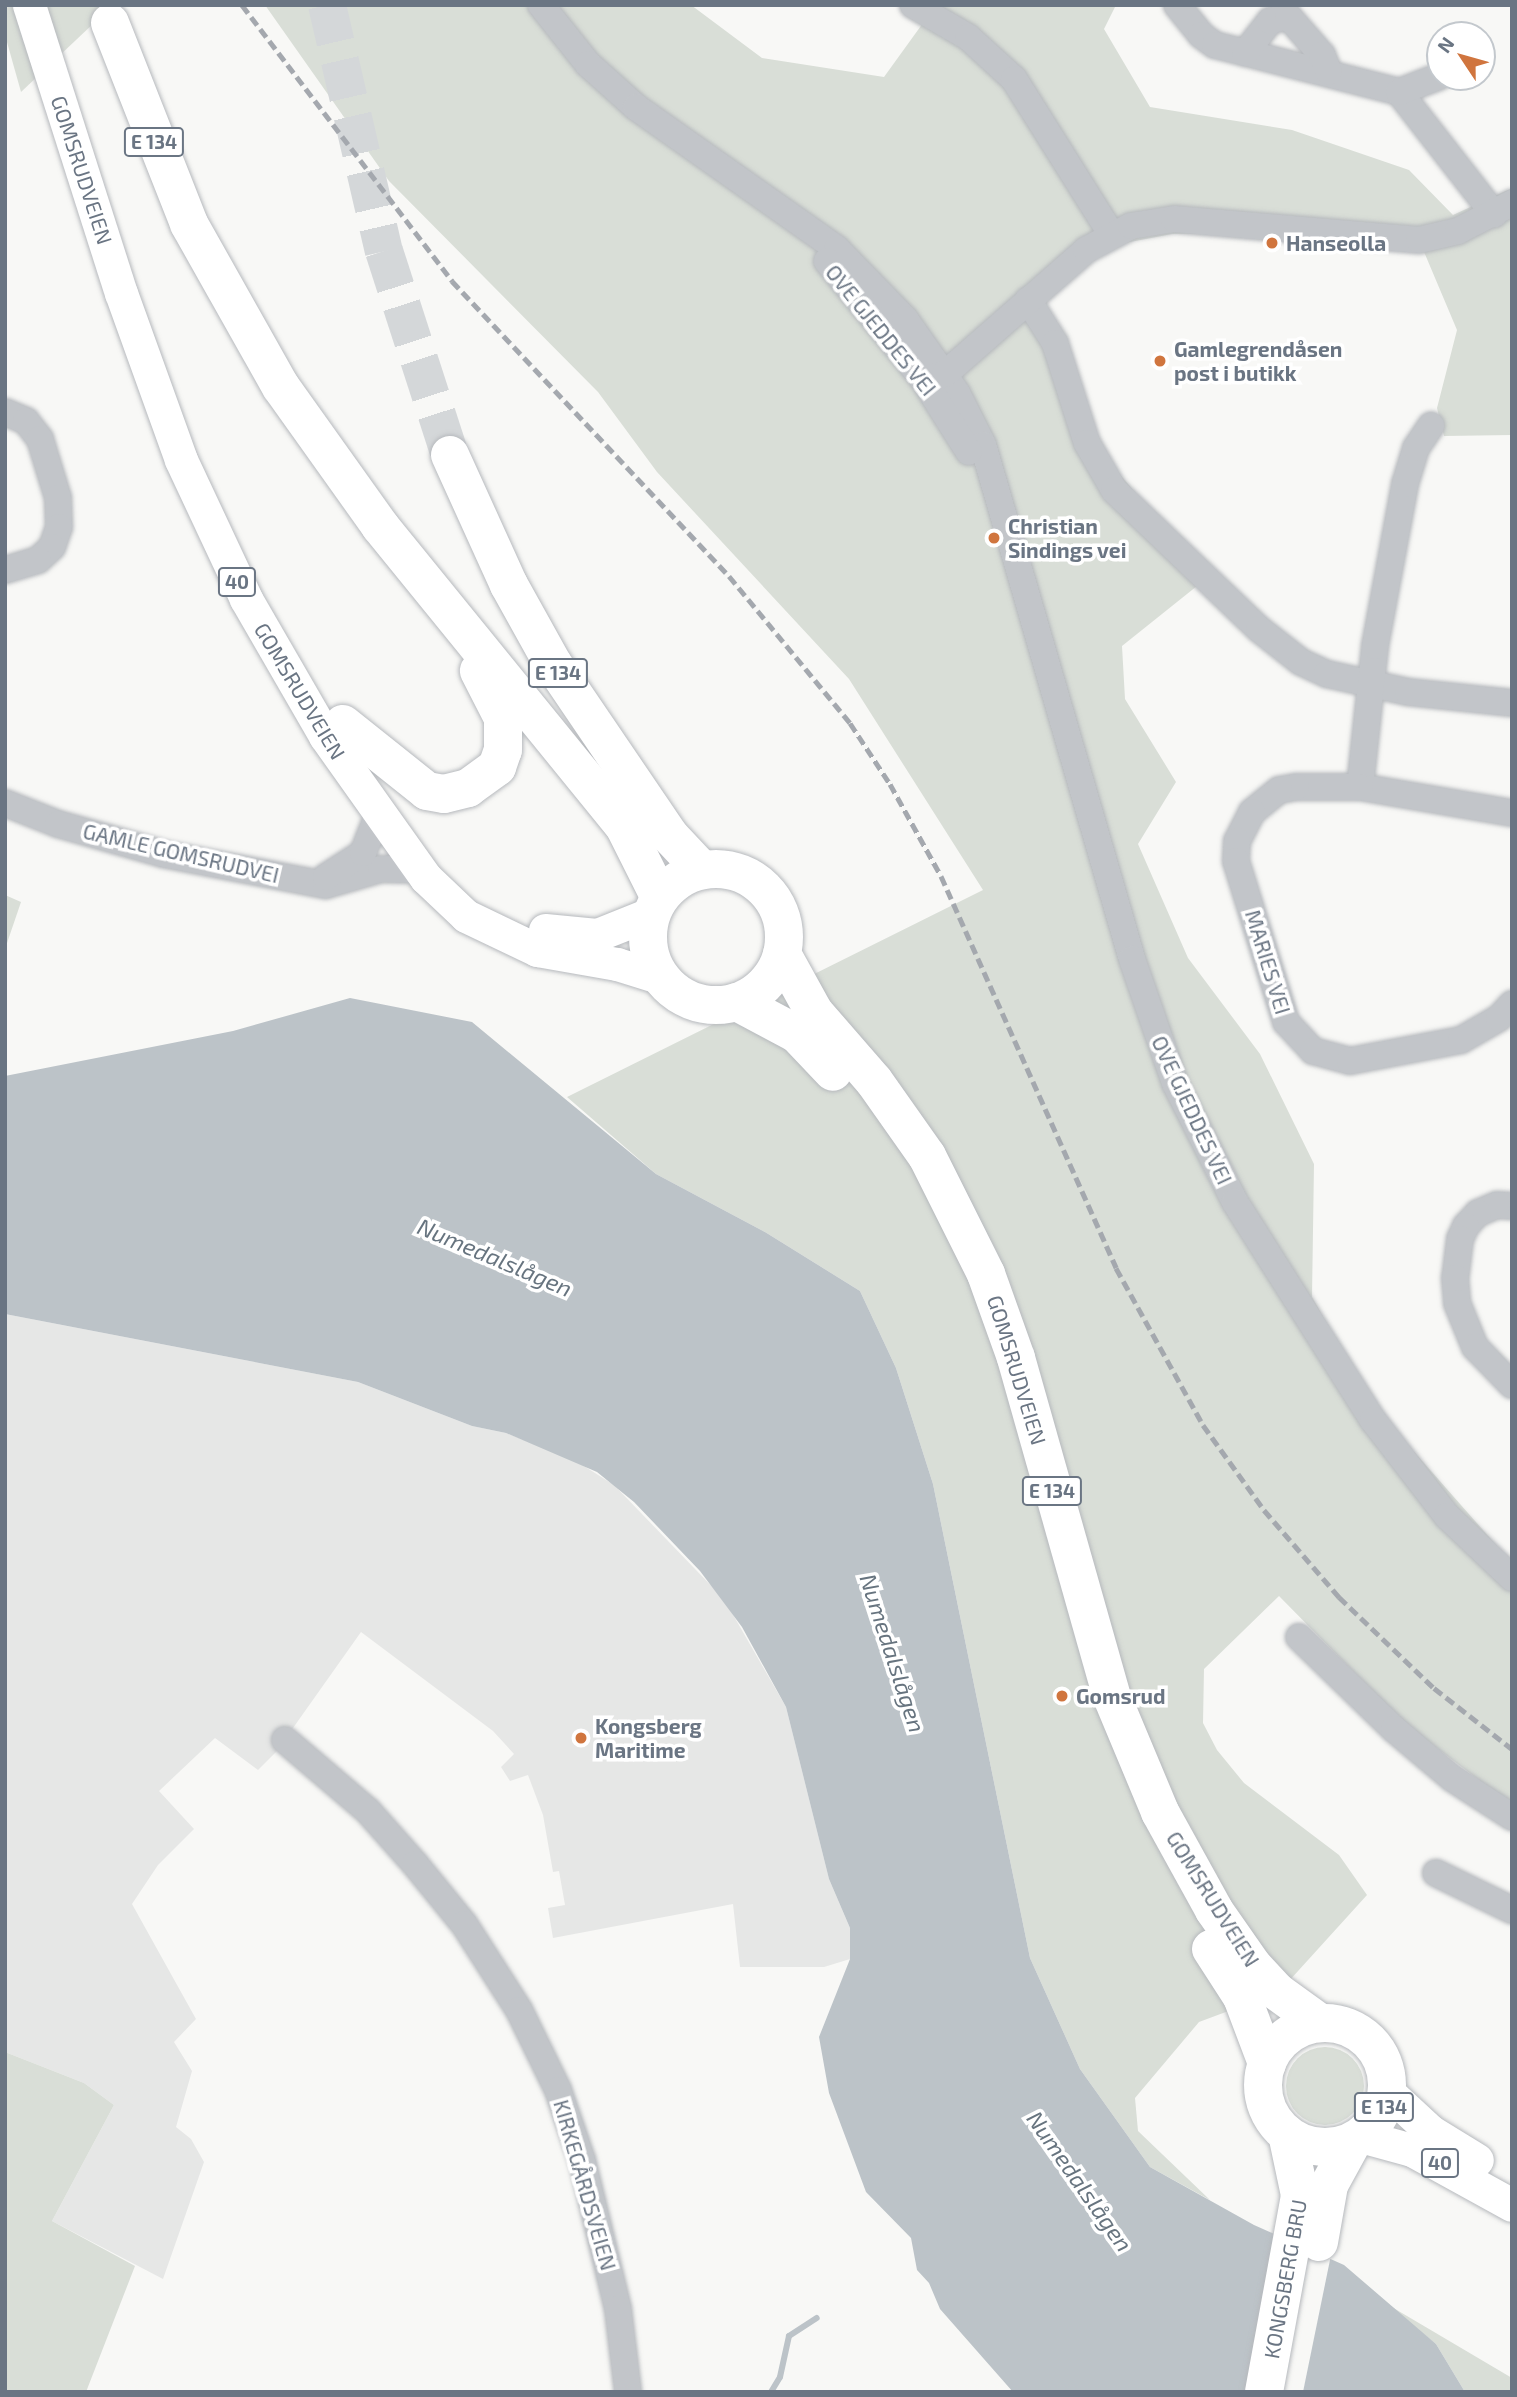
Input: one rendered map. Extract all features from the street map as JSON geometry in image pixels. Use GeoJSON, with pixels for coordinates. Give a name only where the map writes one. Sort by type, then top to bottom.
{"type":"FeatureCollection","features":[{"type":"Feature","properties":{"kind":"highway","name":"E 134"},"geometry":{"type":"LineString","coordinates":[[110,23],[184,211],[232,304],[333,464],[436,596],[624,826],[656,905],[649,945],[662,978],[696,1002],[737,1002]]}},
{"type":"Feature","properties":{"kind":"highway","name":"E 134"},"geometry":{"type":"LineString","coordinates":[[450,454],[509,585],[553,664],[669,835],[702,870],[736,871],[765,889],[782,918],[782,954]]}},
{"type":"Feature","properties":{"kind":"highway","name":"E 134"},"geometry":{"type":"LineString","coordinates":[[343,724],[427,791],[444,794],[468,788],[497,767],[505,733],[498,702],[436,596]]}},
{"type":"Feature","properties":{"kind":"highway"},"geometry":{"type":"LineString","coordinates":[[656,905],[679,880],[702,870]]}},
{"type":"Feature","properties":{"kind":"highway"},"geometry":{"type":"LineString","coordinates":[[737,1002],[766,983],[782,954]]}},
{"type":"Feature","properties":{"kind":"highway","name":"GOMSRUDVEIEN"},"geometry":{"type":"LineString","coordinates":[[782,954],[814,1012],[874,1081],[927,1156],[986,1274],[1023,1383],[1093,1638],[1160,1812],[1214,1910],[1258,1972],[1320,2023]]}},
{"type":"Feature","properties":{"kind":"highway","name":"GOMSRUDVEIEN"},"geometry":{"type":"LineString","coordinates":[[737,1002],[787,1027],[816,1052],[884,1137],[937,1228],[990,1360],[1064,1628],[1114,1772],[1175,1894],[1242,1997],[1267,2063]]}},
{"type":"Feature","properties":{"kind":"highway","name":"E 134"},"geometry":{"type":"LineString","coordinates":[[1267,2063],[1264,2078],[1268,2109],[1292,2149],[1318,2147],[1350,2150],[1380,2116],[1387,2091],[1383,2061],[1370,2042],[1351,2029],[1320,2023]]}},
{"type":"Feature","properties":{"kind":"highway"},"geometry":{"type":"LineString","coordinates":[[1267,2063],[1288,2035],[1320,2023]]}},
{"type":"Feature","properties":{"kind":"highway","name":"KONGSBERG BRU"},"geometry":{"type":"LineString","coordinates":[[1264,2392],[1296,2227],[1292,2149]]}},
{"type":"Feature","properties":{"kind":"highway","name":"KONGSBERG BRU"},"geometry":{"type":"LineString","coordinates":[[1289,2392],[1325,2199],[1350,2150]]}},
{"type":"Feature","properties":{"kind":"main road","name":"GOMSRUDVEIEN"},"geometry":{"type":"LineString","coordinates":[[29,5],[141,353],[186,471],[268,641],[378,814],[420,870],[466,916],[502,936],[546,953],[617,964],[662,978]]}},
{"type":"Feature","properties":{"kind":"main road","name":"GOMSRUDVEIEN"},"geometry":{"type":"LineString","coordinates":[[52,5],[154,322],[201,452],[265,589],[343,724],[442,863],[478,898],[528,924],[574,936],[612,931],[656,905]]}},
{"type":"Feature","properties":{"kind":"main road","name":"40"},"geometry":{"type":"LineString","coordinates":[[1387,2091],[1430,2131],[1512,2181]]}},
{"type":"Feature","properties":{"kind":"main road","name":"40"},"geometry":{"type":"LineString","coordinates":[[1350,2150],[1412,2150],[1512,2205]]}},
{"type":"Feature","properties":{"kind":"street","name":"OVE GJEDDES VEI"},"geometry":{"type":"LineString","coordinates":[[541,5],[603,80],[748,190],[830,265],[934,370],[993,488],[1033,606],[1132,958],[1175,1083],[1235,1202],[1373,1420],[1447,1516],[1512,1578]]}},
{"type":"Feature","properties":{"kind":"street"},"geometry":{"type":"LineString","coordinates":[[913,5],[968,37],[1014,79],[1112,234]]}},
{"type":"Feature","properties":{"kind":"street"},"geometry":{"type":"LineString","coordinates":[[934,370],[984,336],[1086,250],[1112,234],[1139,224],[1174,219],[1419,240],[1458,231],[1503,208],[1399,92],[1329,72],[1245,53],[1200,35],[1177,5]]}},
{"type":"Feature","properties":{"kind":"street"},"geometry":{"type":"LineString","coordinates":[[1245,53],[1270,21],[1288,16],[1322,55],[1329,72]]}},
{"type":"Feature","properties":{"kind":"street"},"geometry":{"type":"LineString","coordinates":[[1399,92],[1426,81]]}},
{"type":"Feature","properties":{"kind":"street"},"geometry":{"type":"LineString","coordinates":[[1028,300],[1055,343],[1087,443],[1114,490],[1205,580],[1301,662],[1371,686],[1512,703]]}},
{"type":"Feature","properties":{"kind":"street"},"geometry":{"type":"LineString","coordinates":[[5,412],[26,421],[40,439],[58,498],[59,527],[52,547],[38,560],[5,570]]}},
{"type":"Feature","properties":{"kind":"street"},"geometry":{"type":"LineString","coordinates":[[1360,787],[1371,686],[1405,484],[1416,448],[1431,426]]}},
{"type":"Feature","properties":{"kind":"street","name":"MARIES VEI"},"geometry":{"type":"LineString","coordinates":[[1512,813],[1360,787],[1312,785],[1279,790],[1252,812],[1237,841],[1240,880],[1261,929],[1286,1022],[1313,1051],[1350,1061],[1373,1059],[1461,1040],[1499,1018],[1512,1003]]}},
{"type":"Feature","properties":{"kind":"street","name":"GAMLE GOMSRUDVEI"},"geometry":{"type":"LineString","coordinates":[[5,803],[69,828],[163,854],[334,885],[381,869],[420,870]]}},
{"type":"Feature","properties":{"kind":"street"},"geometry":{"type":"LineString","coordinates":[[318,882],[363,853],[378,814]]}},
{"type":"Feature","properties":{"kind":"street"},"geometry":{"type":"LineString","coordinates":[[1512,1206],[1497,1205],[1478,1213],[1466,1226],[1460,1239],[1455,1278],[1457,1303],[1475,1347],[1512,1385]]}},
{"type":"Feature","properties":{"kind":"street"},"geometry":{"type":"LineString","coordinates":[[1298,1637],[1394,1729],[1452,1778],[1512,1817]]}},
{"type":"Feature","properties":{"kind":"street","name":"KIRKEGÅRDSVEIEN"},"geometry":{"type":"LineString","coordinates":[[285,1740],[368,1811],[415,1864],[464,1924],[519,2010],[558,2091],[582,2160],[618,2309],[628,2392]]}},
{"type":"Feature","properties":{"kind":"street"},"geometry":{"type":"LineString","coordinates":[[1436,1873],[1512,1910]]}},
{"type":"Feature","properties":{"kind":"shaded area"},"geometry":{"type":"Polygon","coordinates":[[[5,5],[113,5],[21,92],[5,35],[5,5]]]}},
{"type":"Feature","properties":{"kind":"shaded area"},"geometry":{"type":"Polygon","coordinates":[[[265,5],[691,5],[762,58],[884,77],[936,5],[1116,5],[1104,29],[1150,107],[1292,130],[1409,170],[1453,215],[1512,188],[1512,435],[1444,436],[1437,408],[1457,330],[1419,240],[1340,247],[1238,233],[1172,234],[1109,246],[1032,304],[1102,453],[1207,578],[1122,646],[1125,699],[1176,782],[1138,844],[1188,958],[1260,1054],[1314,1164],[1312,1297],[1372,1404],[1512,1563],[1512,1805],[1405,1724],[1279,1596],[1204,1669],[1203,1723],[1217,1750],[1244,1783],[1339,1855],[1367,1895],[1279,1992],[1199,2022],[1135,2098],[1138,2131],[1210,2200],[1150,2167],[1080,2069],[1030,1958],[933,1484],[896,1368],[860,1291],[765,1232],[656,1174],[567,1097],[983,890],[849,679],[657,472],[598,392],[389,181],[265,5]]]}},
{"type":"Feature","properties":{"kind":"shaded area"},"geometry":{"type":"Polygon","coordinates":[[[5,895],[21,902],[5,949],[5,895]]]}},
{"type":"Feature","properties":{"kind":"shaded area"},"geometry":{"type":"Polygon","coordinates":[[[5,1314],[358,1382],[472,1426],[506,1433],[576,1461],[614,1485],[724,1599],[786,1707],[829,1879],[850,1928],[850,1959],[824,1967],[740,1967],[733,1904],[553,1938],[548,1908],[565,1905],[559,1871],[553,1872],[543,1815],[528,1775],[510,1781],[501,1767],[514,1754],[493,1731],[361,1632],[276,1752],[258,1770],[215,1738],[159,1791],[194,1829],[158,1865],[132,1904],[196,2019],[174,2042],[192,2071],[176,2127],[191,2139],[204,2162],[163,2279],[52,2221],[114,2105],[84,2083],[5,2052],[5,1314]]]}},
{"type":"Feature","properties":{"kind":"shaded area"},"geometry":{"type":"Polygon","coordinates":[[[1317,2047],[1333,2047],[1347,2053],[1358,2064],[1364,2078],[1364,2094],[1358,2108],[1347,2119],[1333,2125],[1317,2125],[1303,2119],[1292,2108],[1286,2094],[1286,2078],[1292,2064],[1303,2053],[1317,2047]]]}},
{"type":"Feature","properties":{"kind":"shaded area"},"geometry":{"type":"Polygon","coordinates":[[[5,2052],[84,2083],[114,2105],[52,2221],[135,2266],[86,2392],[5,2392],[5,2052]]]}},
{"type":"Feature","properties":{"kind":"shaded area"},"geometry":{"type":"Polygon","coordinates":[[[1385,2303],[1512,2378],[1512,2392],[1465,2392],[1436,2344],[1385,2303]]]}},
{"type":"Feature","properties":{"kind":"water","name":"Numedalslågen"},"geometry":{"type":"Polygon","coordinates":[[[350,998],[472,1022],[656,1174],[765,1232],[860,1291],[896,1368],[933,1484],[1030,1958],[1080,2069],[1150,2167],[1254,2225],[1344,2265],[1436,2344],[1465,2392],[1013,2392],[940,2309],[929,2283],[917,2270],[911,2238],[866,2192],[829,2093],[819,2037],[850,1959],[850,1928],[829,1879],[786,1707],[742,1627],[700,1571],[634,1502],[597,1472],[506,1433],[472,1426],[358,1382],[5,1314],[5,1076],[233,1031],[350,998]]]}},
{"type":"Feature","properties":{"kind":"pier"},"geometry":{"type":"Polygon","coordinates":[[[1331,2255],[1303,2392],[1250,2392],[1278,2258],[1331,2255]]]}},
{"type":"Feature","properties":{"kind":"waterway"},"geometry":{"type":"LineString","coordinates":[[771,2392],[780,2377],[789,2336],[817,2318]]}},
{"type":"Feature","properties":{"kind":"tunnel"},"geometry":{"type":"LineString","coordinates":[[327,5],[384,251],[450,455]]}},
{"type":"Feature","properties":{"kind":"railway"},"geometry":{"type":"LineString","coordinates":[[242,5],[452,281],[729,576],[850,723],[890,784],[941,876],[1116,1268],[1203,1425],[1264,1510],[1339,1597],[1434,1688],[1512,1749]]}},
{"type":"Feature","properties":{"kind":"place","name":"Hanseolla"},"geometry":{"type":"Point","coordinates":[1272,243]}},
{"type":"Feature","properties":{"kind":"place","name":"Gamlegrendåsen post i butikk"},"geometry":{"type":"Point","coordinates":[1160,361]}},
{"type":"Feature","properties":{"kind":"place","name":"Christian Sindings vei"},"geometry":{"type":"Point","coordinates":[994,538]}},
{"type":"Feature","properties":{"kind":"place","name":"Gomsrud"},"geometry":{"type":"Point","coordinates":[1062,1696]}},
{"type":"Feature","properties":{"kind":"place","name":"Kongsberg Maritime"},"geometry":{"type":"Point","coordinates":[581,1738]}}]}
